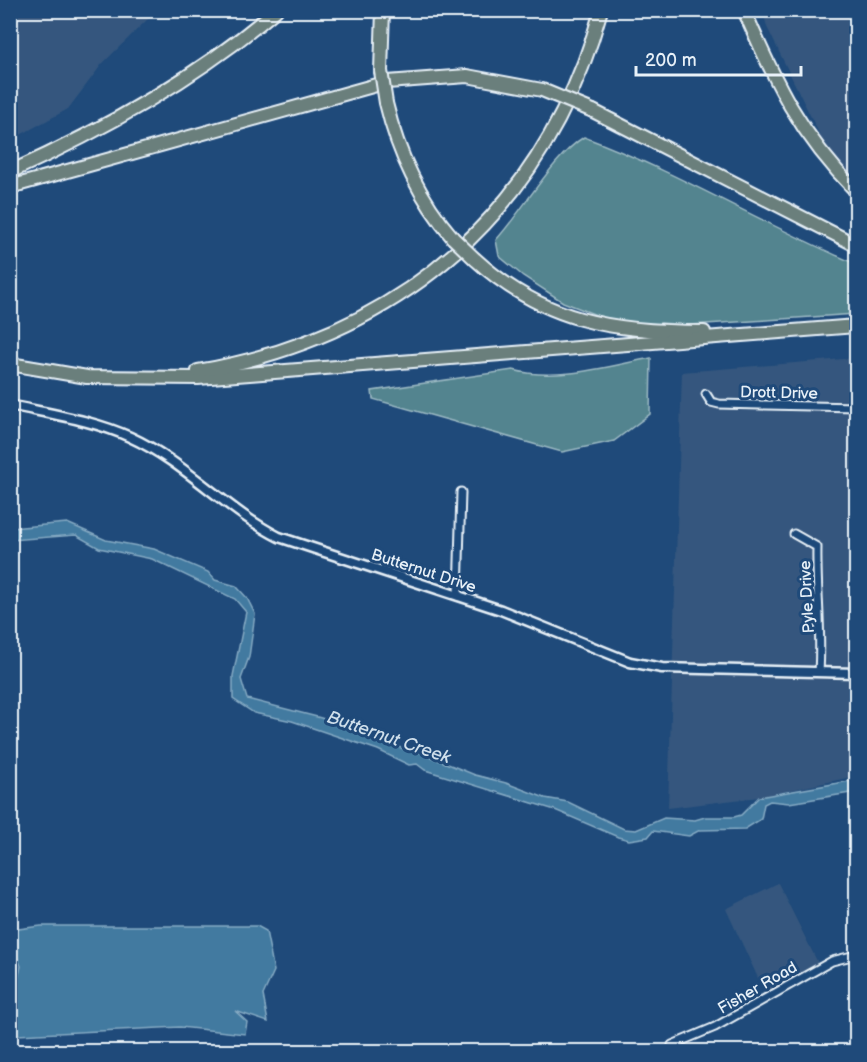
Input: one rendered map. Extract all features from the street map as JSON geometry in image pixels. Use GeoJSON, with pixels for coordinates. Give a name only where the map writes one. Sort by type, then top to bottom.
{"type":"FeatureCollection","features":[{"type":"Feature","properties":{"kind":"highway"},"geometry":{"type":"LineString","coordinates":[[10,172],[60,150],[151,99],[230,46],[276,10]]}},
{"type":"Feature","properties":{"kind":"highway"},"geometry":{"type":"LineString","coordinates":[[383,10],[381,71],[386,103],[396,140],[409,171],[428,205],[453,238],[475,259],[518,293],[572,318],[594,324],[657,332],[774,332]]}},
{"type":"Feature","properties":{"kind":"highway"},"geometry":{"type":"LineString","coordinates":[[168,378],[250,362],[330,334],[385,305],[438,268],[466,242],[509,195],[544,147],[585,62],[601,10]]}},
{"type":"Feature","properties":{"kind":"highway"},"geometry":{"type":"LineString","coordinates":[[744,10],[777,85],[805,133],[827,162],[856,191]]}},
{"type":"Feature","properties":{"kind":"highway"},"geometry":{"type":"LineString","coordinates":[[10,187],[387,82],[467,76],[542,90],[593,111],[856,245]]}},
{"type":"Feature","properties":{"kind":"highway"},"geometry":{"type":"LineString","coordinates":[[10,364],[87,376],[168,378],[337,368],[856,326]]}},
{"type":"Feature","properties":{"kind":"street","name":"Drott Drive"},"geometry":{"type":"LineString","coordinates":[[706,394],[711,402],[719,404],[856,407]]}},
{"type":"Feature","properties":{"kind":"street","name":"Butternut Drive"},"geometry":{"type":"LineString","coordinates":[[10,405],[107,428],[131,438],[160,454],[250,521],[279,537],[501,610],[608,656],[645,666],[856,673]]}},
{"type":"Feature","properties":{"kind":"street"},"geometry":{"type":"LineString","coordinates":[[458,596],[461,492]]}},
{"type":"Feature","properties":{"kind":"street","name":"Pyle Drive"},"geometry":{"type":"LineString","coordinates":[[794,534],[817,547],[817,604],[821,628],[819,672]]}},
{"type":"Feature","properties":{"kind":"street","name":"Fisher Road"},"geometry":{"type":"LineString","coordinates":[[672,1045],[715,1027],[832,961],[856,955]]}},
{"type":"Feature","properties":{"kind":"shaded area"},"geometry":{"type":"Polygon","coordinates":[[[11,11],[156,11],[102,64],[68,109],[11,140],[11,11]]]}},
{"type":"Feature","properties":{"kind":"shaded area"},"geometry":{"type":"Polygon","coordinates":[[[763,11],[856,11],[856,179],[828,152],[767,27],[763,11]]]}},
{"type":"Feature","properties":{"kind":"shaded area"},"geometry":{"type":"Polygon","coordinates":[[[856,358],[856,776],[759,797],[668,808],[682,372],[856,358]]]}},
{"type":"Feature","properties":{"kind":"shaded area"},"geometry":{"type":"Polygon","coordinates":[[[67,523],[106,540],[154,549],[208,572],[215,580],[236,586],[247,598],[255,614],[249,657],[241,679],[247,699],[321,718],[409,751],[416,751],[475,775],[506,783],[545,798],[568,802],[624,829],[636,830],[664,818],[695,820],[705,817],[734,817],[741,815],[759,797],[856,780],[856,792],[789,803],[770,801],[764,804],[761,819],[745,829],[700,830],[689,836],[653,831],[648,837],[629,840],[555,810],[425,770],[417,764],[409,765],[378,750],[292,721],[254,713],[233,699],[233,676],[246,612],[235,599],[152,559],[99,548],[76,535],[11,540],[11,528],[67,523]]]}},
{"type":"Feature","properties":{"kind":"shaded area"},"geometry":{"type":"Polygon","coordinates":[[[778,883],[818,963],[765,993],[726,909],[778,883]]]}},
{"type":"Feature","properties":{"kind":"shaded area"},"geometry":{"type":"Polygon","coordinates":[[[41,926],[257,926],[266,931],[274,971],[263,995],[268,1022],[235,1011],[247,1022],[245,1034],[180,1027],[17,1035],[11,1008],[21,966],[11,942],[11,930],[41,926]]]}},
{"type":"Feature","properties":{"kind":"green space"},"geometry":{"type":"Polygon","coordinates":[[[584,137],[653,166],[856,264],[856,314],[690,325],[661,323],[654,326],[604,318],[563,302],[523,276],[499,256],[496,240],[561,157],[584,137]]]}},
{"type":"Feature","properties":{"kind":"green space"},"geometry":{"type":"Polygon","coordinates":[[[651,358],[650,414],[614,441],[562,452],[373,399],[372,391],[513,370],[564,374],[651,358]]]}},
{"type":"Feature","properties":{"kind":"water label","name":"Butternut Creek"},"geometry":{"type":"Point","coordinates":[389,737]}}]}
